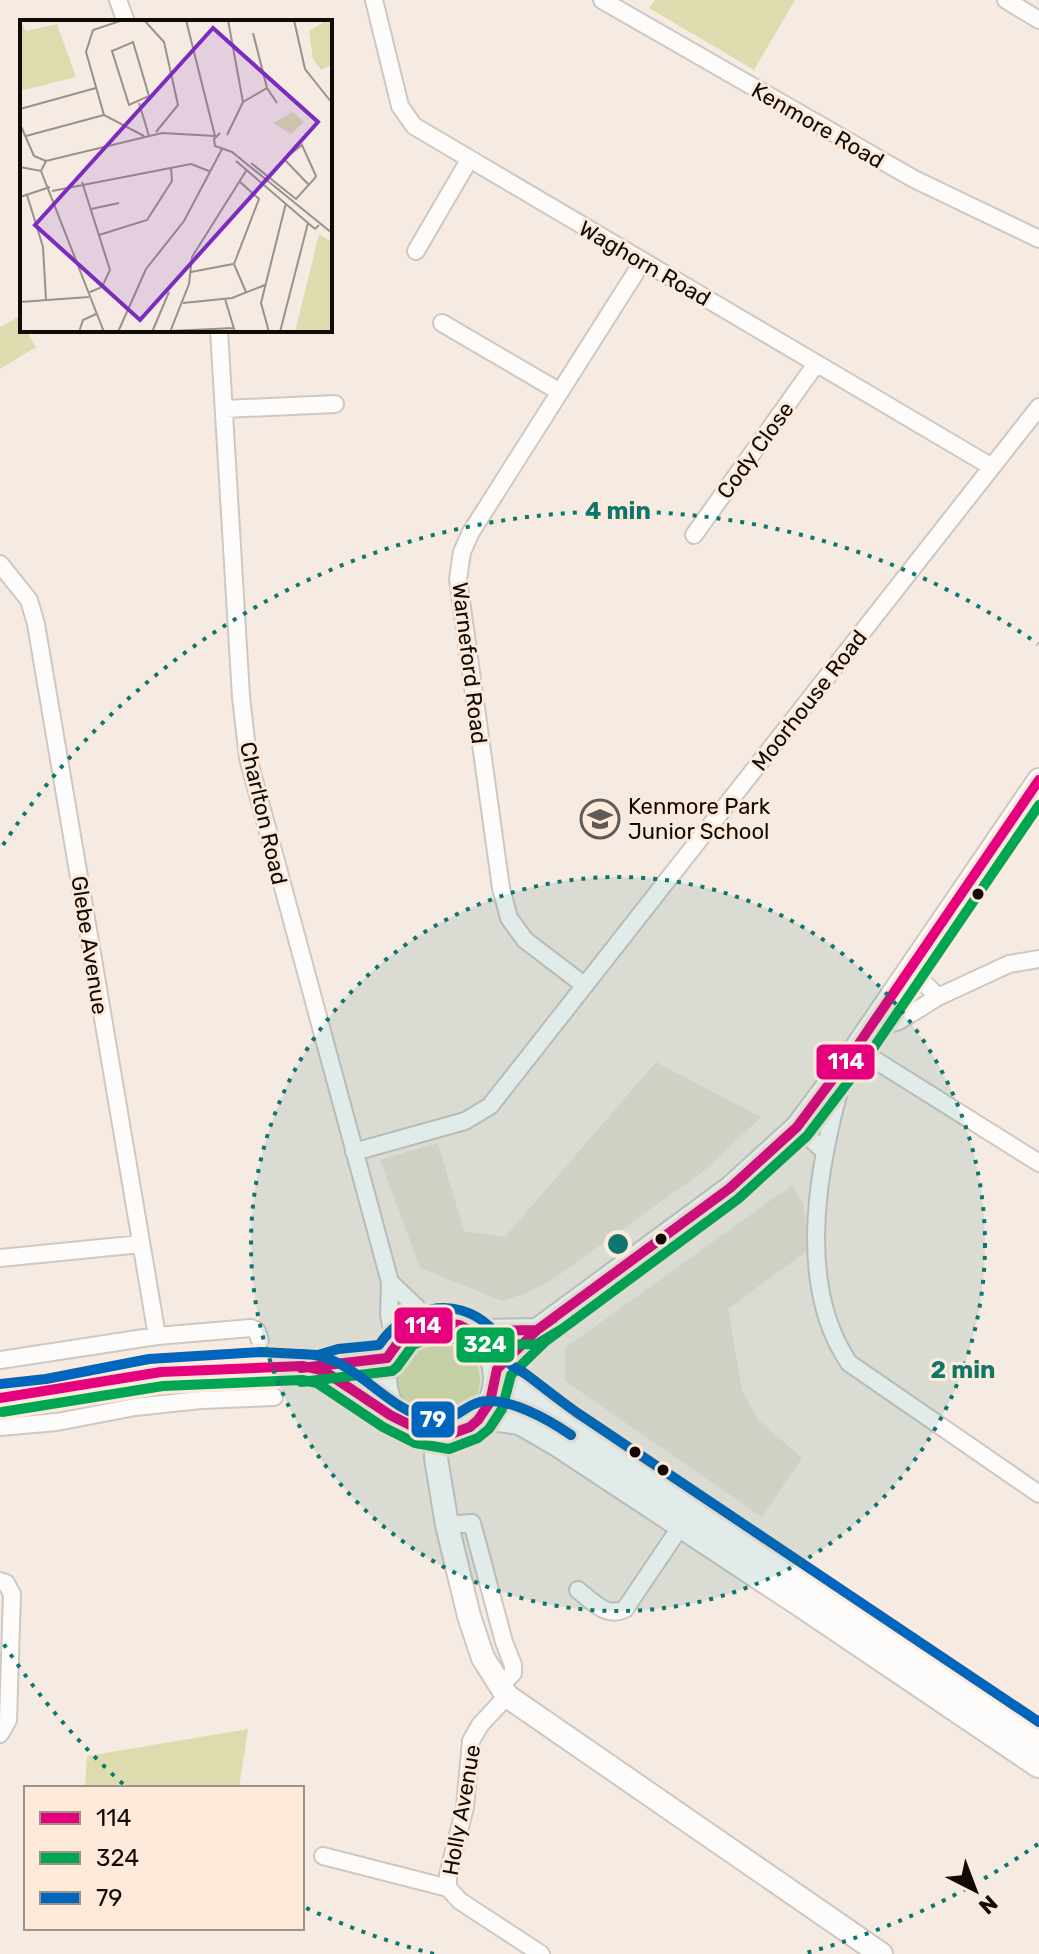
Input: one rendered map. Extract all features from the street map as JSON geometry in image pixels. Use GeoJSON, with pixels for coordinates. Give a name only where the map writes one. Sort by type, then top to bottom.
{"type":"FeatureCollection","features":[{"type":"Feature","properties":{"kind":"main road"},"geometry":{"type":"LineString","coordinates":[[0,1398],[48,1393],[150,1373],[262,1366],[320,1369],[391,1351],[418,1326],[432,1322],[446,1322],[471,1331],[490,1350],[497,1370],[494,1395],[483,1416],[468,1428],[450,1435],[436,1435],[415,1430],[320,1369]]}},
{"type":"Feature","properties":{"kind":"main road"},"geometry":{"type":"LineString","coordinates":[[391,1351],[383,1377],[384,1391],[390,1407],[401,1420]]}},
{"type":"Feature","properties":{"kind":"main road"},"geometry":{"type":"LineString","coordinates":[[497,1370],[665,1491],[1039,1739]]}},
{"type":"Feature","properties":{"kind":"main road"},"geometry":{"type":"LineString","coordinates":[[483,1416],[520,1421],[799,1602],[1039,1764]]}},
{"type":"Feature","properties":{"kind":"street"},"geometry":{"type":"LineString","coordinates":[[118,0],[125,20]]}},
{"type":"Feature","properties":{"kind":"street","name":"Waghorn Road"},"geometry":{"type":"LineString","coordinates":[[374,0],[400,106],[414,126],[992,467]]}},
{"type":"Feature","properties":{"kind":"street","name":"Kenmore Road"},"geometry":{"type":"LineString","coordinates":[[602,0],[914,179],[1039,239]]}},
{"type":"Feature","properties":{"kind":"street"},"geometry":{"type":"LineString","coordinates":[[1006,0],[1039,20]]}},
{"type":"Feature","properties":{"kind":"street"},"geometry":{"type":"LineString","coordinates":[[416,251],[469,160]]}},
{"type":"Feature","properties":{"kind":"street","name":"Warneford Road"},"geometry":{"type":"LineString","coordinates":[[584,985],[525,940],[509,918],[501,888],[458,579],[462,552],[471,532],[643,261]]}},
{"type":"Feature","properties":{"kind":"street"},"geometry":{"type":"LineString","coordinates":[[442,323],[560,392]]}},
{"type":"Feature","properties":{"kind":"street","name":"Charlton Road"},"geometry":{"type":"LineString","coordinates":[[219,332],[241,697],[248,758],[390,1282],[391,1351]]}},
{"type":"Feature","properties":{"kind":"street","name":"Cody Close"},"geometry":{"type":"LineString","coordinates":[[694,535],[816,364]]}},
{"type":"Feature","properties":{"kind":"street"},"geometry":{"type":"LineString","coordinates":[[224,409],[335,404]]}},
{"type":"Feature","properties":{"kind":"street","name":"Moorhouse Road"},"geometry":{"type":"LineString","coordinates":[[354,1152],[465,1121],[490,1106],[1039,407]]}},
{"type":"Feature","properties":{"kind":"street","name":"Glebe Avenue"},"geometry":{"type":"LineString","coordinates":[[0,564],[29,600],[36,624],[157,1336]]}},
{"type":"Feature","properties":{"kind":"street"},"geometry":{"type":"LineString","coordinates":[[497,1370],[537,1330],[730,1188],[797,1127],[856,1048],[1039,780]]}},
{"type":"Feature","properties":{"kind":"street"},"geometry":{"type":"LineString","coordinates":[[872,1024],[887,1025],[899,1021],[938,997],[1009,964],[1039,959]]}},
{"type":"Feature","properties":{"kind":"street"},"geometry":{"type":"LineString","coordinates":[[910,969],[938,997]]}},
{"type":"Feature","properties":{"kind":"street"},"geometry":{"type":"LineString","coordinates":[[856,1048],[1039,1163]]}},
{"type":"Feature","properties":{"kind":"street"},"geometry":{"type":"LineString","coordinates":[[829,1085],[838,1095],[823,1150],[816,1204],[822,1292],[834,1341],[849,1363],[1039,1494]]}},
{"type":"Feature","properties":{"kind":"street"},"geometry":{"type":"LineString","coordinates":[[797,1127],[823,1150]]}},
{"type":"Feature","properties":{"kind":"street"},"geometry":{"type":"LineString","coordinates":[[0,1258],[141,1244]]}},
{"type":"Feature","properties":{"kind":"street"},"geometry":{"type":"LineString","coordinates":[[390,1282],[432,1322]]}},
{"type":"Feature","properties":{"kind":"street"},"geometry":{"type":"LineString","coordinates":[[0,1360],[157,1336],[251,1328],[257,1331],[260,1341]]}},
{"type":"Feature","properties":{"kind":"street"},"geometry":{"type":"LineString","coordinates":[[471,1331],[537,1330]]}},
{"type":"Feature","properties":{"kind":"street"},"geometry":{"type":"LineString","coordinates":[[113,1380],[119,1410]]}},
{"type":"Feature","properties":{"kind":"street"},"geometry":{"type":"LineString","coordinates":[[0,1427],[57,1422],[119,1410],[201,1400],[274,1397]]}},
{"type":"Feature","properties":{"kind":"street"},"geometry":{"type":"LineString","coordinates":[[436,1435],[436,1458],[447,1525],[473,1630],[483,1658],[503,1691],[881,1954]]}},
{"type":"Feature","properties":{"kind":"street"},"geometry":{"type":"LineString","coordinates":[[578,1590],[606,1612],[616,1613],[625,1609],[681,1526]]}},
{"type":"Feature","properties":{"kind":"street"},"geometry":{"type":"LineString","coordinates":[[0,1581],[6,1583],[12,1594],[8,1720],[0,1734]]}},
{"type":"Feature","properties":{"kind":"street","name":"Holly Avenue"},"geometry":{"type":"LineString","coordinates":[[448,1888],[448,1875],[465,1807],[471,1741],[503,1691]]}},
{"type":"Feature","properties":{"kind":"street"},"geometry":{"type":"LineString","coordinates":[[323,1856],[448,1888],[460,1901],[541,1954]]}},
{"type":"Feature","properties":{"kind":"shaded area"},"geometry":{"type":"Polygon","coordinates":[[[656,1062],[761,1117],[705,1170],[556,1277],[527,1293],[502,1301],[420,1268],[380,1160],[438,1143],[464,1231],[505,1237],[656,1062]]]}},
{"type":"Feature","properties":{"kind":"shaded area"},"geometry":{"type":"Polygon","coordinates":[[[792,1185],[804,1205],[808,1250],[728,1309],[742,1390],[757,1419],[802,1458],[762,1517],[565,1381],[565,1348],[792,1185]]]}},
{"type":"Feature","properties":{"kind":"green space"},"geometry":{"type":"Polygon","coordinates":[[[655,0],[795,0],[754,70],[649,8],[655,0]]]}},
{"type":"Feature","properties":{"kind":"green space"},"geometry":{"type":"Polygon","coordinates":[[[18,317],[20,332],[27,332],[36,347],[0,369],[0,327],[18,317]]]}},
{"type":"Feature","properties":{"kind":"green space"},"geometry":{"type":"Polygon","coordinates":[[[437,1337],[453,1341],[467,1350],[476,1364],[480,1380],[476,1396],[467,1410],[453,1419],[437,1423],[421,1419],[407,1410],[398,1396],[394,1380],[398,1364],[407,1350],[421,1341],[437,1337]]]}},
{"type":"Feature","properties":{"kind":"green space"},"geometry":{"type":"Polygon","coordinates":[[[248,1729],[239,1786],[85,1786],[87,1756],[248,1729]]]}},
{"type":"Feature","properties":{"kind":"transit line","name":"114"},"geometry":{"type":"LineString","coordinates":[[0,1398],[161,1372],[303,1366],[324,1371],[390,1415],[420,1430],[448,1435],[470,1427],[490,1402],[497,1369],[537,1330],[730,1188],[797,1127],[856,1048],[1039,780]]}},
{"type":"Feature","properties":{"kind":"transit line","name":"324"},"geometry":{"type":"LineString","coordinates":[[2,1412],[163,1386],[302,1380],[317,1383],[383,1427],[415,1443],[449,1449],[478,1438],[489,1429],[502,1409],[511,1375],[546,1341],[738,1199],[807,1136],[868,1056],[1039,805]]}},
{"type":"Feature","properties":{"kind":"transit line","name":"79"},"geometry":{"type":"LineString","coordinates":[[0,1384],[46,1379],[149,1359],[261,1352],[318,1355],[338,1349],[379,1345],[402,1322],[431,1309],[461,1311],[490,1327],[511,1365],[576,1412],[1039,1722]]}},
{"type":"Feature","properties":{"kind":"transit line","name":"114"},"geometry":{"type":"LineString","coordinates":[[301,1368],[387,1358],[405,1333],[432,1322],[459,1325],[471,1331],[537,1330],[554,1318]]}},
{"type":"Feature","properties":{"kind":"transit line","name":"324"},"geometry":{"type":"LineString","coordinates":[[301,1382],[392,1371],[413,1345],[434,1336],[470,1345],[537,1344],[562,1329]]}},
{"type":"Feature","properties":{"kind":"transit line","name":"79"},"geometry":{"type":"LineString","coordinates":[[300,1354],[335,1362],[396,1404],[429,1419],[445,1419],[473,1404],[491,1401],[528,1411],[571,1435]]}},
{"type":"Feature","properties":{"kind":"place","name":"Kenmore Park Junior School"},"geometry":{"type":"Point","coordinates":[600,819]}}]}
